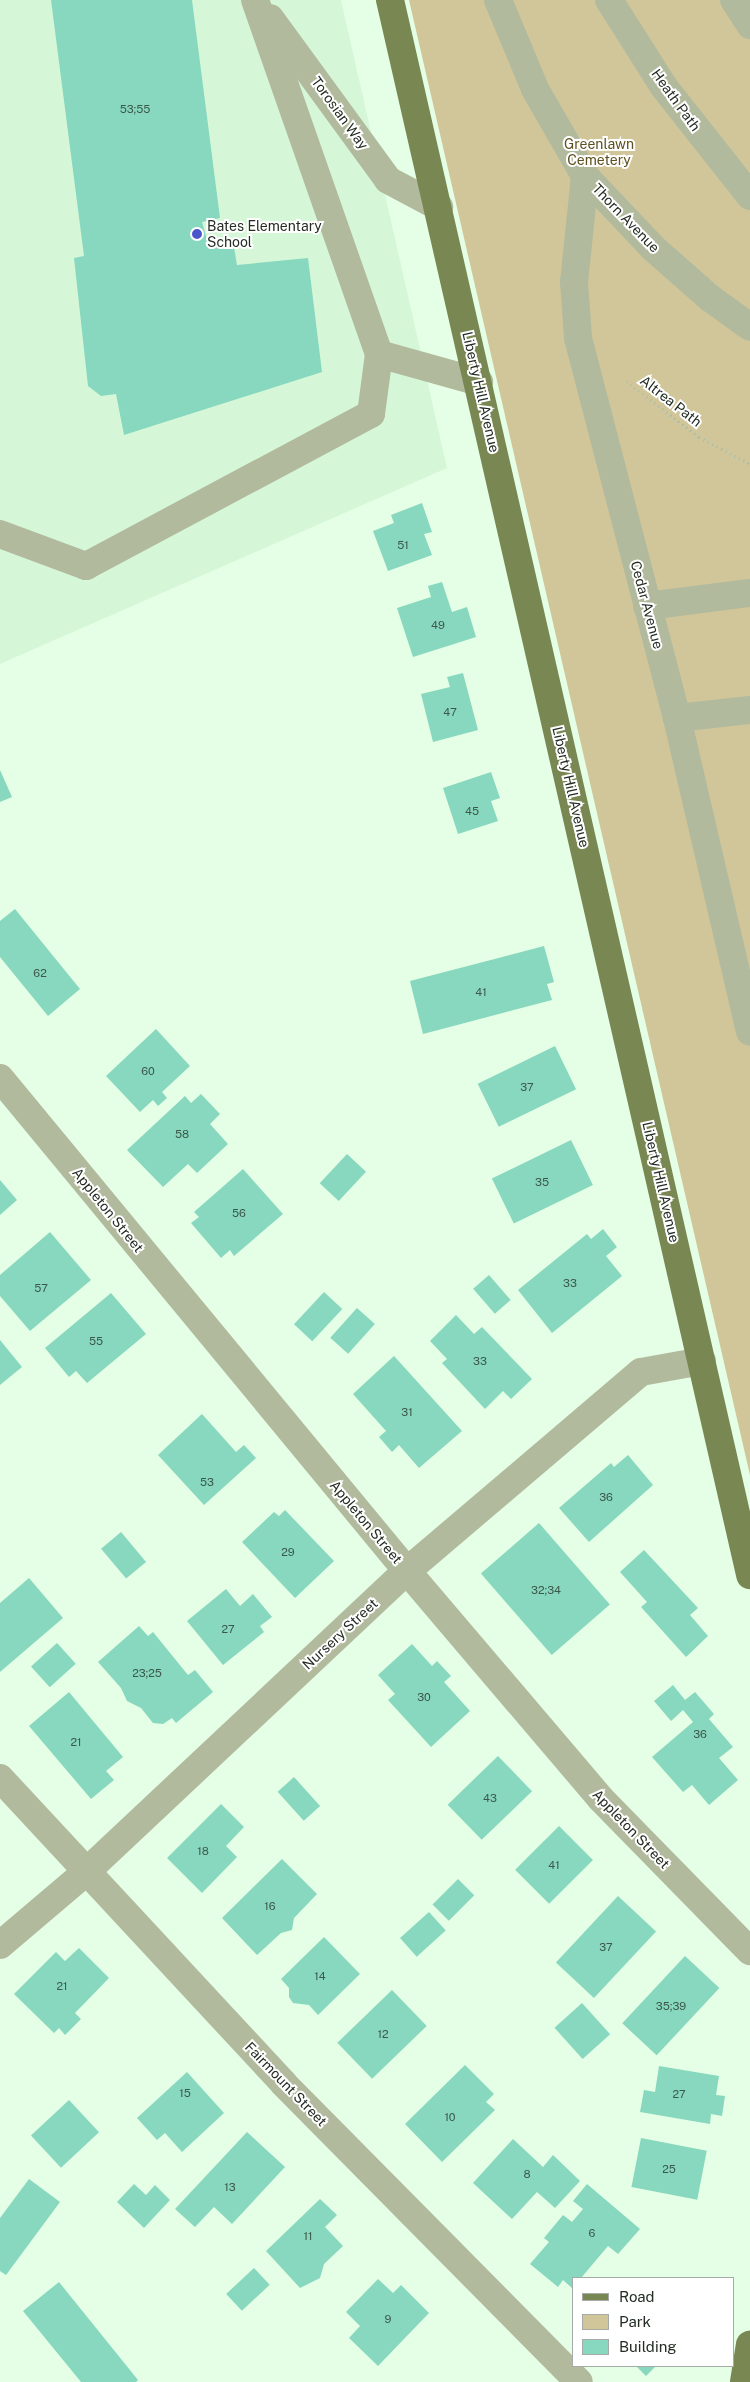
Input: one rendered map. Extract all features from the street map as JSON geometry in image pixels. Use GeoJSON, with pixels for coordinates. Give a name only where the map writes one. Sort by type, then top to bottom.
{"type":"FeatureCollection","features":[{"type":"Feature","properties":{"kind":"main road","name":"Liberty Hill Avenue"},"geometry":{"type":"LineString","coordinates":[[390,0],[439,207],[750,1575]]}},
{"type":"Feature","properties":{"kind":"main road"},"geometry":{"type":"LineString","coordinates":[[744,2382],[750,2344]]}},
{"type":"Feature","properties":{"kind":"street","name":"Torosian Way"},"geometry":{"type":"LineString","coordinates":[[256,0],[388,180],[439,207]]}},
{"type":"Feature","properties":{"kind":"street"},"geometry":{"type":"LineString","coordinates":[[0,534],[86,566],[371,414],[378,354],[256,0]]}},
{"type":"Feature","properties":{"kind":"street","name":"Thorn Avenue"},"geometry":{"type":"LineString","coordinates":[[498,0],[535,90],[585,176],[653,248],[710,298],[750,327]]}},
{"type":"Feature","properties":{"kind":"street","name":"Heath Path"},"geometry":{"type":"LineString","coordinates":[[609,0],[664,87],[750,196]]}},
{"type":"Feature","properties":{"kind":"street"},"geometry":{"type":"LineString","coordinates":[[734,0],[750,24]]}},
{"type":"Feature","properties":{"kind":"street","name":"Cedar Avenue"},"geometry":{"type":"LineString","coordinates":[[585,176],[574,282],[581,352],[677,718],[750,1032]]}},
{"type":"Feature","properties":{"kind":"street"},"geometry":{"type":"LineString","coordinates":[[378,354],[479,382]]}},
{"type":"Feature","properties":{"kind":"street"},"geometry":{"type":"LineString","coordinates":[[647,606],[750,593]]}},
{"type":"Feature","properties":{"kind":"street"},"geometry":{"type":"LineString","coordinates":[[677,718],[750,710]]}},
{"type":"Feature","properties":{"kind":"street","name":"Appleton Street"},"geometry":{"type":"LineString","coordinates":[[0,1078],[407,1572],[601,1799],[750,1951]]}},
{"type":"Feature","properties":{"kind":"street","name":"Nursery Street"},"geometry":{"type":"LineString","coordinates":[[0,1945],[86,1872],[407,1572],[641,1372],[702,1360]]}},
{"type":"Feature","properties":{"kind":"street","name":"Fairmount Street"},"geometry":{"type":"LineString","coordinates":[[0,1778],[284,2084],[579,2382]]}},
{"type":"Feature","properties":{"kind":"path","name":"Altrea Path"},"geometry":{"type":"LineString","coordinates":[[581,352],[646,393],[699,437],[750,464]]}},
{"type":"Feature","properties":{"kind":"shaded area","name":"Bates Elementary School"},"geometry":{"type":"Polygon","coordinates":[[[0,0],[341,0],[447,468],[0,664],[0,0]]]}},
{"type":"Feature","properties":{"kind":"green space","name":"Greenlawn Cemetery"},"geometry":{"type":"Polygon","coordinates":[[[409,0],[750,0],[750,1475],[409,0]]]}},
{"type":"Feature","properties":{"kind":"building"},"geometry":{"type":"Polygon","coordinates":[[[51,0],[192,0],[220,218],[202,222],[208,243],[233,241],[237,265],[308,258],[322,372],[124,435],[116,394],[101,396],[88,386],[74,258],[84,256],[51,0]]]}},
{"type":"Feature","properties":{"kind":"building"},"geometry":{"type":"Polygon","coordinates":[[[422,503],[432,532],[424,534],[432,555],[388,571],[373,531],[394,523],[391,515],[422,503]]]}},
{"type":"Feature","properties":{"kind":"building"},"geometry":{"type":"Polygon","coordinates":[[[442,582],[452,612],[467,607],[476,637],[413,657],[397,608],[431,597],[428,586],[442,582]]]}},
{"type":"Feature","properties":{"kind":"building"},"geometry":{"type":"Polygon","coordinates":[[[463,673],[478,730],[433,742],[421,694],[450,687],[447,677],[463,673]]]}},
{"type":"Feature","properties":{"kind":"building"},"geometry":{"type":"Polygon","coordinates":[[[0,770],[12,797],[0,802],[0,770]]]}},
{"type":"Feature","properties":{"kind":"building"},"geometry":{"type":"Polygon","coordinates":[[[491,772],[500,798],[491,801],[498,821],[458,834],[443,788],[491,772]]]}},
{"type":"Feature","properties":{"kind":"building"},"geometry":{"type":"Polygon","coordinates":[[[15,909],[80,989],[48,1016],[0,957],[0,921],[15,909]]]}},
{"type":"Feature","properties":{"kind":"building"},"geometry":{"type":"Polygon","coordinates":[[[544,946],[554,982],[547,984],[552,1000],[423,1034],[410,981],[544,946]]]}},
{"type":"Feature","properties":{"kind":"building"},"geometry":{"type":"Polygon","coordinates":[[[156,1029],[190,1066],[162,1092],[167,1098],[158,1106],[153,1100],[140,1112],[106,1076],[156,1029]]]}},
{"type":"Feature","properties":{"kind":"building"},"geometry":{"type":"Polygon","coordinates":[[[555,1046],[576,1089],[499,1127],[478,1084],[555,1046]]]}},
{"type":"Feature","properties":{"kind":"building"},"geometry":{"type":"Polygon","coordinates":[[[201,1094],[220,1114],[210,1124],[228,1144],[197,1173],[188,1164],[163,1187],[127,1150],[185,1096],[191,1103],[201,1094]]]}},
{"type":"Feature","properties":{"kind":"building"},"geometry":{"type":"Polygon","coordinates":[[[571,1140],[593,1185],[514,1224],[492,1179],[571,1140]]]}},
{"type":"Feature","properties":{"kind":"building"},"geometry":{"type":"Polygon","coordinates":[[[347,1154],[366,1172],[339,1201],[320,1183],[347,1154]]]}},
{"type":"Feature","properties":{"kind":"building"},"geometry":{"type":"Polygon","coordinates":[[[243,1169],[283,1214],[234,1256],[230,1250],[221,1258],[191,1223],[199,1217],[194,1212],[243,1169]]]}},
{"type":"Feature","properties":{"kind":"building"},"geometry":{"type":"Polygon","coordinates":[[[0,1180],[17,1200],[0,1215],[0,1180]]]}},
{"type":"Feature","properties":{"kind":"building"},"geometry":{"type":"Polygon","coordinates":[[[603,1229],[617,1247],[606,1256],[622,1276],[552,1333],[518,1290],[587,1234],[591,1239],[603,1229]]]}},
{"type":"Feature","properties":{"kind":"building"},"geometry":{"type":"Polygon","coordinates":[[[50,1232],[91,1280],[30,1331],[0,1296],[0,1275],[50,1232]]]}},
{"type":"Feature","properties":{"kind":"building"},"geometry":{"type":"Polygon","coordinates":[[[489,1275],[511,1300],[495,1314],[473,1289],[489,1275]]]}},
{"type":"Feature","properties":{"kind":"building"},"geometry":{"type":"Polygon","coordinates":[[[324,1292],[342,1309],[312,1341],[294,1324],[324,1292]]]}},
{"type":"Feature","properties":{"kind":"building"},"geometry":{"type":"Polygon","coordinates":[[[111,1293],[146,1334],[87,1383],[76,1371],[69,1377],[45,1348],[111,1293]]]}},
{"type":"Feature","properties":{"kind":"building"},"geometry":{"type":"Polygon","coordinates":[[[357,1308],[375,1324],[348,1354],[330,1338],[357,1308]]]}},
{"type":"Feature","properties":{"kind":"building"},"geometry":{"type":"Polygon","coordinates":[[[456,1315],[474,1334],[482,1327],[532,1379],[511,1399],[503,1391],[485,1409],[442,1363],[447,1359],[430,1341],[456,1315]]]}},
{"type":"Feature","properties":{"kind":"building"},"geometry":{"type":"Polygon","coordinates":[[[0,1340],[22,1367],[0,1385],[0,1340]]]}},
{"type":"Feature","properties":{"kind":"building"},"geometry":{"type":"Polygon","coordinates":[[[394,1356],[462,1431],[419,1468],[399,1445],[392,1452],[379,1437],[386,1431],[353,1394],[394,1356]]]}},
{"type":"Feature","properties":{"kind":"building"},"geometry":{"type":"Polygon","coordinates":[[[202,1414],[236,1452],[244,1445],[256,1458],[204,1505],[158,1455],[202,1414]]]}},
{"type":"Feature","properties":{"kind":"building"},"geometry":{"type":"Polygon","coordinates":[[[628,1455],[653,1485],[589,1542],[559,1508],[611,1463],[614,1467],[628,1455]]]}},
{"type":"Feature","properties":{"kind":"building"},"geometry":{"type":"Polygon","coordinates":[[[285,1510],[334,1561],[295,1598],[242,1542],[274,1512],[279,1516],[285,1510]]]}},
{"type":"Feature","properties":{"kind":"building"},"geometry":{"type":"Polygon","coordinates":[[[539,1523],[610,1605],[552,1655],[481,1574],[539,1523]]]}},
{"type":"Feature","properties":{"kind":"building"},"geometry":{"type":"Polygon","coordinates":[[[121,1532],[146,1562],[126,1579],[101,1549],[121,1532]]]}},
{"type":"Feature","properties":{"kind":"building"},"geometry":{"type":"Polygon","coordinates":[[[644,1550],[698,1608],[690,1615],[708,1636],[686,1657],[641,1607],[647,1602],[620,1572],[644,1550]]]}},
{"type":"Feature","properties":{"kind":"building"},"geometry":{"type":"Polygon","coordinates":[[[29,1578],[63,1618],[0,1672],[0,1603],[29,1578]]]}},
{"type":"Feature","properties":{"kind":"building"},"geometry":{"type":"Polygon","coordinates":[[[226,1589],[240,1606],[253,1594],[272,1617],[260,1626],[264,1632],[223,1665],[187,1621],[226,1589]]]}},
{"type":"Feature","properties":{"kind":"building"},"geometry":{"type":"Polygon","coordinates":[[[139,1626],[148,1636],[153,1632],[188,1675],[195,1670],[213,1692],[176,1723],[172,1718],[163,1724],[153,1723],[141,1708],[127,1701],[121,1688],[98,1662],[139,1626]]]}},
{"type":"Feature","properties":{"kind":"building"},"geometry":{"type":"Polygon","coordinates":[[[57,1643],[76,1664],[50,1687],[31,1666],[57,1643]]]}},
{"type":"Feature","properties":{"kind":"building"},"geometry":{"type":"Polygon","coordinates":[[[412,1644],[432,1666],[437,1661],[451,1676],[444,1682],[470,1711],[431,1747],[388,1700],[395,1694],[378,1675],[412,1644]]]}},
{"type":"Feature","properties":{"kind":"building"},"geometry":{"type":"Polygon","coordinates":[[[673,1685],[685,1700],[695,1692],[714,1714],[709,1719],[733,1747],[719,1758],[738,1780],[709,1805],[692,1785],[683,1792],[652,1757],[693,1722],[683,1710],[671,1721],[654,1701],[673,1685]]]}},
{"type":"Feature","properties":{"kind":"building"},"geometry":{"type":"Polygon","coordinates":[[[69,1692],[123,1757],[106,1771],[114,1780],[91,1799],[29,1726],[69,1692]]]}},
{"type":"Feature","properties":{"kind":"building"},"geometry":{"type":"Polygon","coordinates":[[[498,1756],[532,1791],[482,1840],[448,1805],[498,1756]]]}},
{"type":"Feature","properties":{"kind":"building"},"geometry":{"type":"Polygon","coordinates":[[[294,1777],[320,1806],[304,1821],[278,1792],[294,1777]]]}},
{"type":"Feature","properties":{"kind":"building"},"geometry":{"type":"Polygon","coordinates":[[[221,1804],[244,1827],[226,1846],[237,1857],[202,1893],[167,1858],[221,1804]]]}},
{"type":"Feature","properties":{"kind":"building"},"geometry":{"type":"Polygon","coordinates":[[[559,1826],[593,1860],[549,1904],[515,1870],[559,1826]]]}},
{"type":"Feature","properties":{"kind":"building"},"geometry":{"type":"Polygon","coordinates":[[[282,1859],[317,1894],[294,1918],[292,1930],[281,1933],[257,1955],[222,1918],[282,1859]]]}},
{"type":"Feature","properties":{"kind":"building"},"geometry":{"type":"Polygon","coordinates":[[[458,1879],[474,1895],[449,1921],[433,1904],[458,1879]]]}},
{"type":"Feature","properties":{"kind":"building"},"geometry":{"type":"Polygon","coordinates":[[[618,1896],[656,1931],[594,1998],[556,1963],[618,1896]]]}},
{"type":"Feature","properties":{"kind":"building"},"geometry":{"type":"Polygon","coordinates":[[[429,1912],[446,1931],[417,1957],[400,1938],[429,1912]]]}},
{"type":"Feature","properties":{"kind":"building"},"geometry":{"type":"Polygon","coordinates":[[[324,1937],[360,1974],[318,2015],[309,2005],[293,2003],[289,1997],[289,1988],[281,1979],[324,1937]]]}},
{"type":"Feature","properties":{"kind":"building"},"geometry":{"type":"Polygon","coordinates":[[[79,1948],[109,1978],[75,2013],[81,2019],[65,2035],[59,2028],[54,2033],[14,1994],[56,1952],[65,1961],[79,1948]]]}},
{"type":"Feature","properties":{"kind":"building"},"geometry":{"type":"Polygon","coordinates":[[[685,1956],[719,1988],[657,2055],[622,2023],[685,1956]]]}},
{"type":"Feature","properties":{"kind":"building"},"geometry":{"type":"Polygon","coordinates":[[[392,1990],[427,2026],[372,2079],[337,2043],[392,1990]]]}},
{"type":"Feature","properties":{"kind":"building"},"geometry":{"type":"Polygon","coordinates":[[[582,2003],[610,2034],[583,2059],[555,2028],[582,2003]]]}},
{"type":"Feature","properties":{"kind":"building"},"geometry":{"type":"Polygon","coordinates":[[[465,2065],[494,2094],[486,2102],[495,2110],[442,2162],[405,2124],[465,2065]]]}},
{"type":"Feature","properties":{"kind":"building"},"geometry":{"type":"Polygon","coordinates":[[[659,2066],[719,2076],[716,2095],[725,2096],[722,2116],[711,2114],[710,2124],[640,2112],[644,2090],[655,2092],[659,2066]]]}},
{"type":"Feature","properties":{"kind":"building"},"geometry":{"type":"Polygon","coordinates":[[[187,2072],[224,2113],[182,2152],[165,2133],[157,2140],[137,2118],[187,2072]]]}},
{"type":"Feature","properties":{"kind":"building"},"geometry":{"type":"Polygon","coordinates":[[[69,2100],[99,2132],[61,2168],[31,2135],[69,2100]]]}},
{"type":"Feature","properties":{"kind":"building"},"geometry":{"type":"Polygon","coordinates":[[[247,2132],[285,2167],[232,2224],[214,2207],[195,2227],[175,2209],[247,2132]]]}},
{"type":"Feature","properties":{"kind":"building"},"geometry":{"type":"Polygon","coordinates":[[[641,2138],[707,2151],[697,2200],[631,2187],[641,2138]]]}},
{"type":"Feature","properties":{"kind":"building"},"geometry":{"type":"Polygon","coordinates":[[[513,2139],[543,2167],[553,2155],[580,2181],[555,2208],[537,2192],[512,2219],[473,2183],[513,2139]]]}},
{"type":"Feature","properties":{"kind":"building"},"geometry":{"type":"Polygon","coordinates":[[[29,2179],[60,2202],[6,2275],[0,2271],[0,2218],[29,2179]]]}},
{"type":"Feature","properties":{"kind":"building"},"geometry":{"type":"Polygon","coordinates":[[[134,2184],[146,2195],[155,2185],[170,2200],[144,2228],[117,2202],[134,2184]]]}},
{"type":"Feature","properties":{"kind":"building"},"geometry":{"type":"Polygon","coordinates":[[[587,2184],[640,2229],[618,2254],[608,2246],[582,2277],[572,2277],[572,2288],[563,2280],[558,2287],[530,2264],[549,2242],[544,2238],[563,2215],[572,2222],[583,2209],[573,2201],[587,2184]]]}},
{"type":"Feature","properties":{"kind":"building"},"geometry":{"type":"Polygon","coordinates":[[[320,2199],[337,2215],[325,2227],[343,2246],[324,2264],[320,2278],[300,2288],[266,2251],[320,2199]]]}},
{"type":"Feature","properties":{"kind":"building"},"geometry":{"type":"Polygon","coordinates":[[[254,2268],[270,2285],[242,2311],[226,2294],[254,2268]]]}},
{"type":"Feature","properties":{"kind":"building"},"geometry":{"type":"Polygon","coordinates":[[[378,2279],[393,2293],[401,2285],[429,2313],[378,2366],[349,2338],[360,2326],[346,2312],[378,2279]]]}},
{"type":"Feature","properties":{"kind":"building"},"geometry":{"type":"Polygon","coordinates":[[[59,2282],[138,2380],[136,2382],[81,2382],[23,2311],[59,2282]]]}},
{"type":"Feature","properties":{"kind":"building"},"geometry":{"type":"Polygon","coordinates":[[[637,2367],[655,2367],[646,2376],[637,2367]]]}},
{"type":"Feature","properties":{"kind":"place","name":"Bates Elementary School"},"geometry":{"type":"Point","coordinates":[197,234]}}]}
